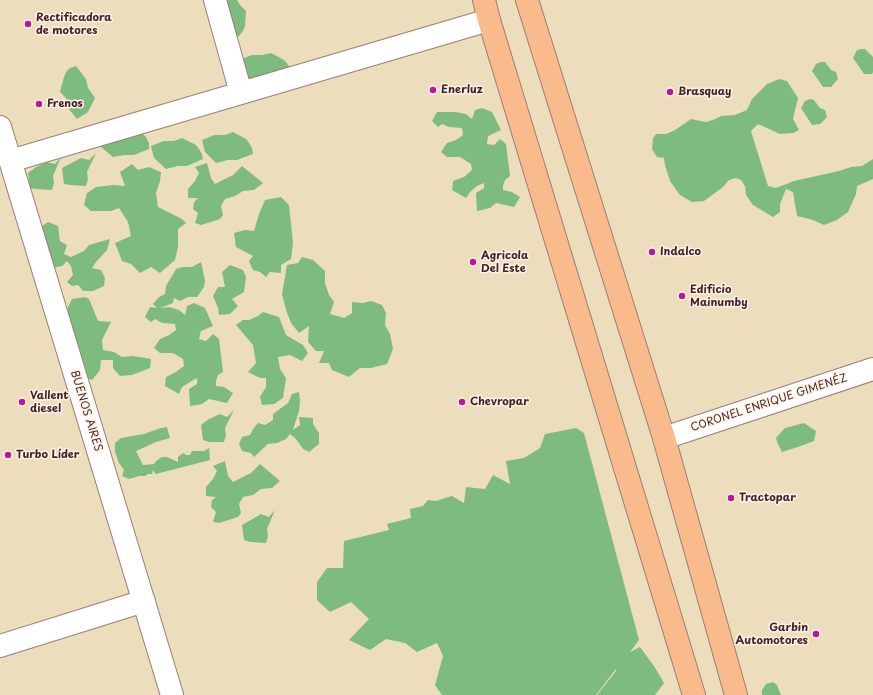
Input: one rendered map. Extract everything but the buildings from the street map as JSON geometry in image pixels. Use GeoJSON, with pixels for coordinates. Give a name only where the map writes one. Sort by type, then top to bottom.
{"type":"FeatureCollection","features":[{"type":"Feature","properties":{"kind":"highway"},"geometry":{"type":"LineString","coordinates":[[528,0],[664,438],[736,695]]}},
{"type":"Feature","properties":{"kind":"highway"},"geometry":{"type":"LineString","coordinates":[[486,10],[694,695]]}},
{"type":"Feature","properties":{"kind":"street"},"geometry":{"type":"LineString","coordinates":[[215,0],[241,93]]}},
{"type":"Feature","properties":{"kind":"street"},"geometry":{"type":"LineString","coordinates":[[10,161],[241,93],[486,10]]}},
{"type":"Feature","properties":{"kind":"street","name":"BUENOS AIRES"},"geometry":{"type":"LineString","coordinates":[[0,127],[172,695]]}},
{"type":"Feature","properties":{"kind":"street","name":"CORONEL ENRIQUE GIMENÉZ"},"geometry":{"type":"LineString","coordinates":[[664,438],[873,369]]}},
{"type":"Feature","properties":{"kind":"street"},"geometry":{"type":"LineString","coordinates":[[0,646],[144,601]]}},
{"type":"Feature","properties":{"kind":"green space"},"geometry":{"type":"Polygon","coordinates":[[[214,0],[237,0],[246,11],[245,26],[243,31],[234,39],[214,0]]]}},
{"type":"Feature","properties":{"kind":"green space"},"geometry":{"type":"Polygon","coordinates":[[[865,49],[873,57],[872,74],[864,74],[853,58],[857,50],[865,49]]]}},
{"type":"Feature","properties":{"kind":"green space"},"geometry":{"type":"Polygon","coordinates":[[[271,53],[284,60],[290,68],[254,83],[243,73],[239,60],[252,55],[271,53]]]}},
{"type":"Feature","properties":{"kind":"green space"},"geometry":{"type":"Polygon","coordinates":[[[825,62],[831,70],[836,72],[838,79],[831,87],[823,87],[812,71],[816,64],[825,62]]]}},
{"type":"Feature","properties":{"kind":"green space"},"geometry":{"type":"Polygon","coordinates":[[[76,66],[86,79],[88,88],[95,98],[88,112],[77,119],[68,108],[66,98],[60,92],[66,72],[70,68],[76,66]]]}},
{"type":"Feature","properties":{"kind":"green space"},"geometry":{"type":"Polygon","coordinates":[[[779,79],[787,81],[798,98],[793,119],[799,130],[793,133],[780,134],[758,124],[751,131],[768,186],[776,188],[794,181],[851,167],[862,166],[873,159],[873,179],[857,186],[856,194],[848,212],[837,220],[824,225],[813,220],[797,216],[793,192],[786,189],[780,204],[780,212],[773,217],[753,205],[746,195],[745,186],[741,180],[736,178],[729,180],[723,187],[704,201],[692,202],[680,195],[670,181],[664,158],[657,157],[652,149],[653,138],[656,134],[666,134],[675,130],[691,119],[706,122],[721,116],[735,115],[747,110],[752,99],[767,84],[779,79]]]}},
{"type":"Feature","properties":{"kind":"green space"},"geometry":{"type":"Polygon","coordinates":[[[810,99],[814,100],[820,108],[825,110],[827,117],[820,124],[812,125],[801,108],[805,101],[810,99]]]}},
{"type":"Feature","properties":{"kind":"green space"},"geometry":{"type":"Polygon","coordinates":[[[482,108],[492,112],[501,130],[488,136],[487,144],[494,145],[500,139],[506,144],[510,176],[505,180],[503,190],[512,192],[520,197],[514,207],[496,203],[490,208],[477,211],[476,193],[484,188],[484,183],[477,186],[466,198],[452,190],[453,181],[464,177],[472,170],[471,164],[460,157],[447,157],[441,152],[447,143],[456,140],[463,135],[462,128],[449,127],[442,124],[438,127],[432,121],[437,112],[456,112],[466,114],[472,119],[475,110],[482,108]]]}},
{"type":"Feature","properties":{"kind":"green space"},"geometry":{"type":"Polygon","coordinates":[[[129,127],[146,137],[149,143],[149,149],[134,155],[113,157],[101,147],[98,135],[129,127]]]}},
{"type":"Feature","properties":{"kind":"green space"},"geometry":{"type":"Polygon","coordinates":[[[233,132],[246,139],[252,148],[253,154],[237,160],[228,160],[216,163],[205,152],[202,140],[214,135],[225,135],[233,132]]]}},
{"type":"Feature","properties":{"kind":"green space"},"geometry":{"type":"Polygon","coordinates":[[[182,138],[196,145],[202,154],[203,159],[187,166],[178,166],[166,169],[154,158],[151,146],[164,141],[174,141],[182,138]]]}},
{"type":"Feature","properties":{"kind":"green space"},"geometry":{"type":"Polygon","coordinates":[[[96,153],[87,172],[88,179],[86,186],[64,184],[62,168],[81,158],[89,160],[96,153]]]}},
{"type":"Feature","properties":{"kind":"green space"},"geometry":{"type":"Polygon","coordinates":[[[61,157],[53,176],[54,183],[52,190],[30,188],[28,173],[47,162],[55,164],[61,157]]]}},
{"type":"Feature","properties":{"kind":"green space"},"geometry":{"type":"Polygon","coordinates":[[[207,163],[211,178],[215,184],[233,175],[242,166],[263,183],[254,190],[243,191],[235,196],[225,199],[221,206],[223,215],[220,219],[201,225],[195,223],[198,213],[193,209],[194,202],[198,198],[188,198],[188,189],[195,181],[199,173],[195,167],[207,163]]]}},
{"type":"Feature","properties":{"kind":"green space"},"geometry":{"type":"Polygon","coordinates":[[[132,164],[138,170],[149,167],[161,172],[156,193],[158,207],[182,219],[186,223],[178,229],[178,247],[175,260],[160,273],[151,267],[140,273],[131,264],[122,261],[115,243],[131,236],[128,222],[119,208],[111,211],[91,211],[84,205],[87,193],[96,187],[114,185],[125,186],[120,172],[132,164]]]}},
{"type":"Feature","properties":{"kind":"green space"},"geometry":{"type":"Polygon","coordinates":[[[281,197],[289,205],[293,243],[291,259],[281,265],[281,273],[270,272],[266,277],[260,272],[253,270],[249,261],[253,256],[236,247],[234,233],[245,230],[254,231],[265,200],[281,197]]]}},
{"type":"Feature","properties":{"kind":"green space"},"geometry":{"type":"Polygon","coordinates":[[[48,222],[58,226],[60,241],[67,245],[64,254],[71,257],[84,251],[89,245],[110,239],[107,250],[92,268],[101,270],[105,278],[104,286],[93,291],[83,291],[78,285],[72,286],[67,282],[73,275],[71,266],[67,261],[62,266],[53,268],[36,230],[48,222]]]}},
{"type":"Feature","properties":{"kind":"green space"},"geometry":{"type":"Polygon","coordinates":[[[302,257],[313,260],[325,271],[325,283],[329,295],[334,302],[330,314],[344,318],[352,313],[352,302],[363,303],[371,301],[382,305],[386,313],[385,325],[390,334],[393,349],[387,364],[371,368],[360,368],[349,377],[332,370],[329,363],[319,363],[324,351],[316,351],[308,342],[309,326],[299,333],[291,323],[282,294],[287,265],[298,263],[302,257]]]}},
{"type":"Feature","properties":{"kind":"green space"},"geometry":{"type":"Polygon","coordinates":[[[201,262],[205,281],[204,287],[197,297],[188,297],[180,301],[174,298],[173,303],[160,308],[169,307],[179,310],[185,315],[187,306],[194,303],[205,308],[213,326],[201,331],[199,339],[206,341],[213,334],[219,339],[223,372],[218,375],[216,386],[224,387],[233,393],[227,403],[209,399],[202,404],[190,406],[189,389],[197,384],[197,378],[182,387],[179,394],[165,386],[166,377],[184,366],[183,359],[173,353],[160,353],[154,348],[160,339],[176,330],[175,324],[162,323],[155,319],[151,322],[145,317],[150,307],[157,308],[153,304],[159,297],[165,294],[166,286],[176,269],[182,267],[192,267],[201,262]]]}},
{"type":"Feature","properties":{"kind":"green space"},"geometry":{"type":"Polygon","coordinates":[[[230,265],[243,270],[246,277],[244,292],[232,299],[238,306],[230,314],[219,315],[213,296],[218,287],[225,287],[222,272],[230,265]]]}},
{"type":"Feature","properties":{"kind":"green space"},"geometry":{"type":"Polygon","coordinates":[[[85,297],[89,299],[98,321],[111,322],[102,340],[103,350],[114,352],[122,357],[133,356],[151,359],[150,368],[132,375],[120,376],[113,368],[113,360],[101,360],[100,370],[92,380],[86,377],[67,313],[72,299],[85,297]]]}},
{"type":"Feature","properties":{"kind":"green space"},"geometry":{"type":"Polygon","coordinates":[[[263,312],[279,317],[286,335],[303,345],[308,353],[302,361],[290,355],[278,357],[280,369],[286,378],[283,398],[274,404],[262,405],[260,397],[266,387],[266,378],[260,378],[248,372],[256,363],[253,345],[236,325],[243,320],[249,320],[263,312]]]}},
{"type":"Feature","properties":{"kind":"green space"},"geometry":{"type":"Polygon","coordinates":[[[299,392],[299,411],[293,430],[300,425],[299,417],[313,418],[313,424],[319,433],[319,444],[309,452],[303,449],[296,439],[290,434],[286,439],[277,443],[268,444],[254,457],[251,453],[242,451],[239,444],[242,437],[250,435],[258,423],[265,425],[273,420],[273,414],[288,403],[292,394],[299,392]]]}},
{"type":"Feature","properties":{"kind":"green space"},"geometry":{"type":"Polygon","coordinates":[[[234,410],[225,428],[226,435],[224,442],[209,442],[203,440],[201,425],[220,414],[227,417],[234,410]]]}},
{"type":"Feature","properties":{"kind":"green space"},"geometry":{"type":"Polygon","coordinates":[[[804,423],[816,431],[814,441],[782,452],[776,438],[785,428],[804,423]]]}},
{"type":"Feature","properties":{"kind":"green space"},"geometry":{"type":"Polygon","coordinates":[[[167,427],[170,438],[156,442],[136,451],[143,465],[154,464],[162,457],[167,457],[178,462],[178,457],[183,453],[190,455],[192,451],[204,451],[209,448],[210,460],[156,474],[153,470],[152,474],[129,479],[122,476],[124,470],[119,463],[115,452],[115,443],[121,438],[144,434],[167,427]]]}},
{"type":"Feature","properties":{"kind":"green space"},"geometry":{"type":"Polygon","coordinates":[[[576,428],[584,433],[639,640],[630,652],[640,647],[664,683],[655,695],[597,695],[616,669],[596,695],[442,695],[435,685],[443,656],[437,643],[417,652],[405,643],[386,639],[370,650],[349,640],[369,619],[351,602],[330,612],[317,600],[317,582],[327,568],[343,568],[344,541],[389,530],[387,524],[411,518],[410,509],[423,506],[428,500],[436,501],[452,496],[464,503],[466,487],[485,489],[493,475],[510,484],[506,461],[524,458],[540,448],[545,434],[576,428]]]}},
{"type":"Feature","properties":{"kind":"green space"},"geometry":{"type":"Polygon","coordinates":[[[225,461],[228,476],[233,482],[251,473],[260,464],[280,481],[272,488],[261,489],[253,495],[243,497],[239,504],[241,513],[238,517],[219,523],[213,522],[216,512],[211,507],[212,500],[216,497],[206,496],[206,487],[213,479],[217,471],[213,466],[225,461]]]}},
{"type":"Feature","properties":{"kind":"green space"},"geometry":{"type":"Polygon","coordinates":[[[275,510],[267,529],[268,536],[266,543],[244,540],[242,525],[261,514],[269,517],[275,510]]]}},
{"type":"Feature","properties":{"kind":"green space"},"geometry":{"type":"Polygon","coordinates":[[[773,682],[777,685],[781,695],[762,695],[762,690],[766,684],[773,682]]]}},
{"type":"Feature","properties":{"kind":"place","name":"Rectificadora de motores"},"geometry":{"type":"Point","coordinates":[28,24]}},
{"type":"Feature","properties":{"kind":"place","name":"Enerluz"},"geometry":{"type":"Point","coordinates":[433,90]}},
{"type":"Feature","properties":{"kind":"place","name":"Brasquay"},"geometry":{"type":"Point","coordinates":[670,92]}},
{"type":"Feature","properties":{"kind":"place","name":"Frenos"},"geometry":{"type":"Point","coordinates":[39,104]}},
{"type":"Feature","properties":{"kind":"place","name":"Indalco"},"geometry":{"type":"Point","coordinates":[652,252]}},
{"type":"Feature","properties":{"kind":"place","name":"Agricola Del Este"},"geometry":{"type":"Point","coordinates":[473,262]}},
{"type":"Feature","properties":{"kind":"place","name":"Edificio Mainumby"},"geometry":{"type":"Point","coordinates":[682,296]}},
{"type":"Feature","properties":{"kind":"place","name":"Vallent diesel"},"geometry":{"type":"Point","coordinates":[22,402]}},
{"type":"Feature","properties":{"kind":"place","name":"Chevropar"},"geometry":{"type":"Point","coordinates":[462,402]}},
{"type":"Feature","properties":{"kind":"place","name":"Turbo Líder"},"geometry":{"type":"Point","coordinates":[8,455]}},
{"type":"Feature","properties":{"kind":"place","name":"Tractopar"},"geometry":{"type":"Point","coordinates":[731,498]}},
{"type":"Feature","properties":{"kind":"place","name":"Garbin Automotores"},"geometry":{"type":"Point","coordinates":[816,634]}}]}
